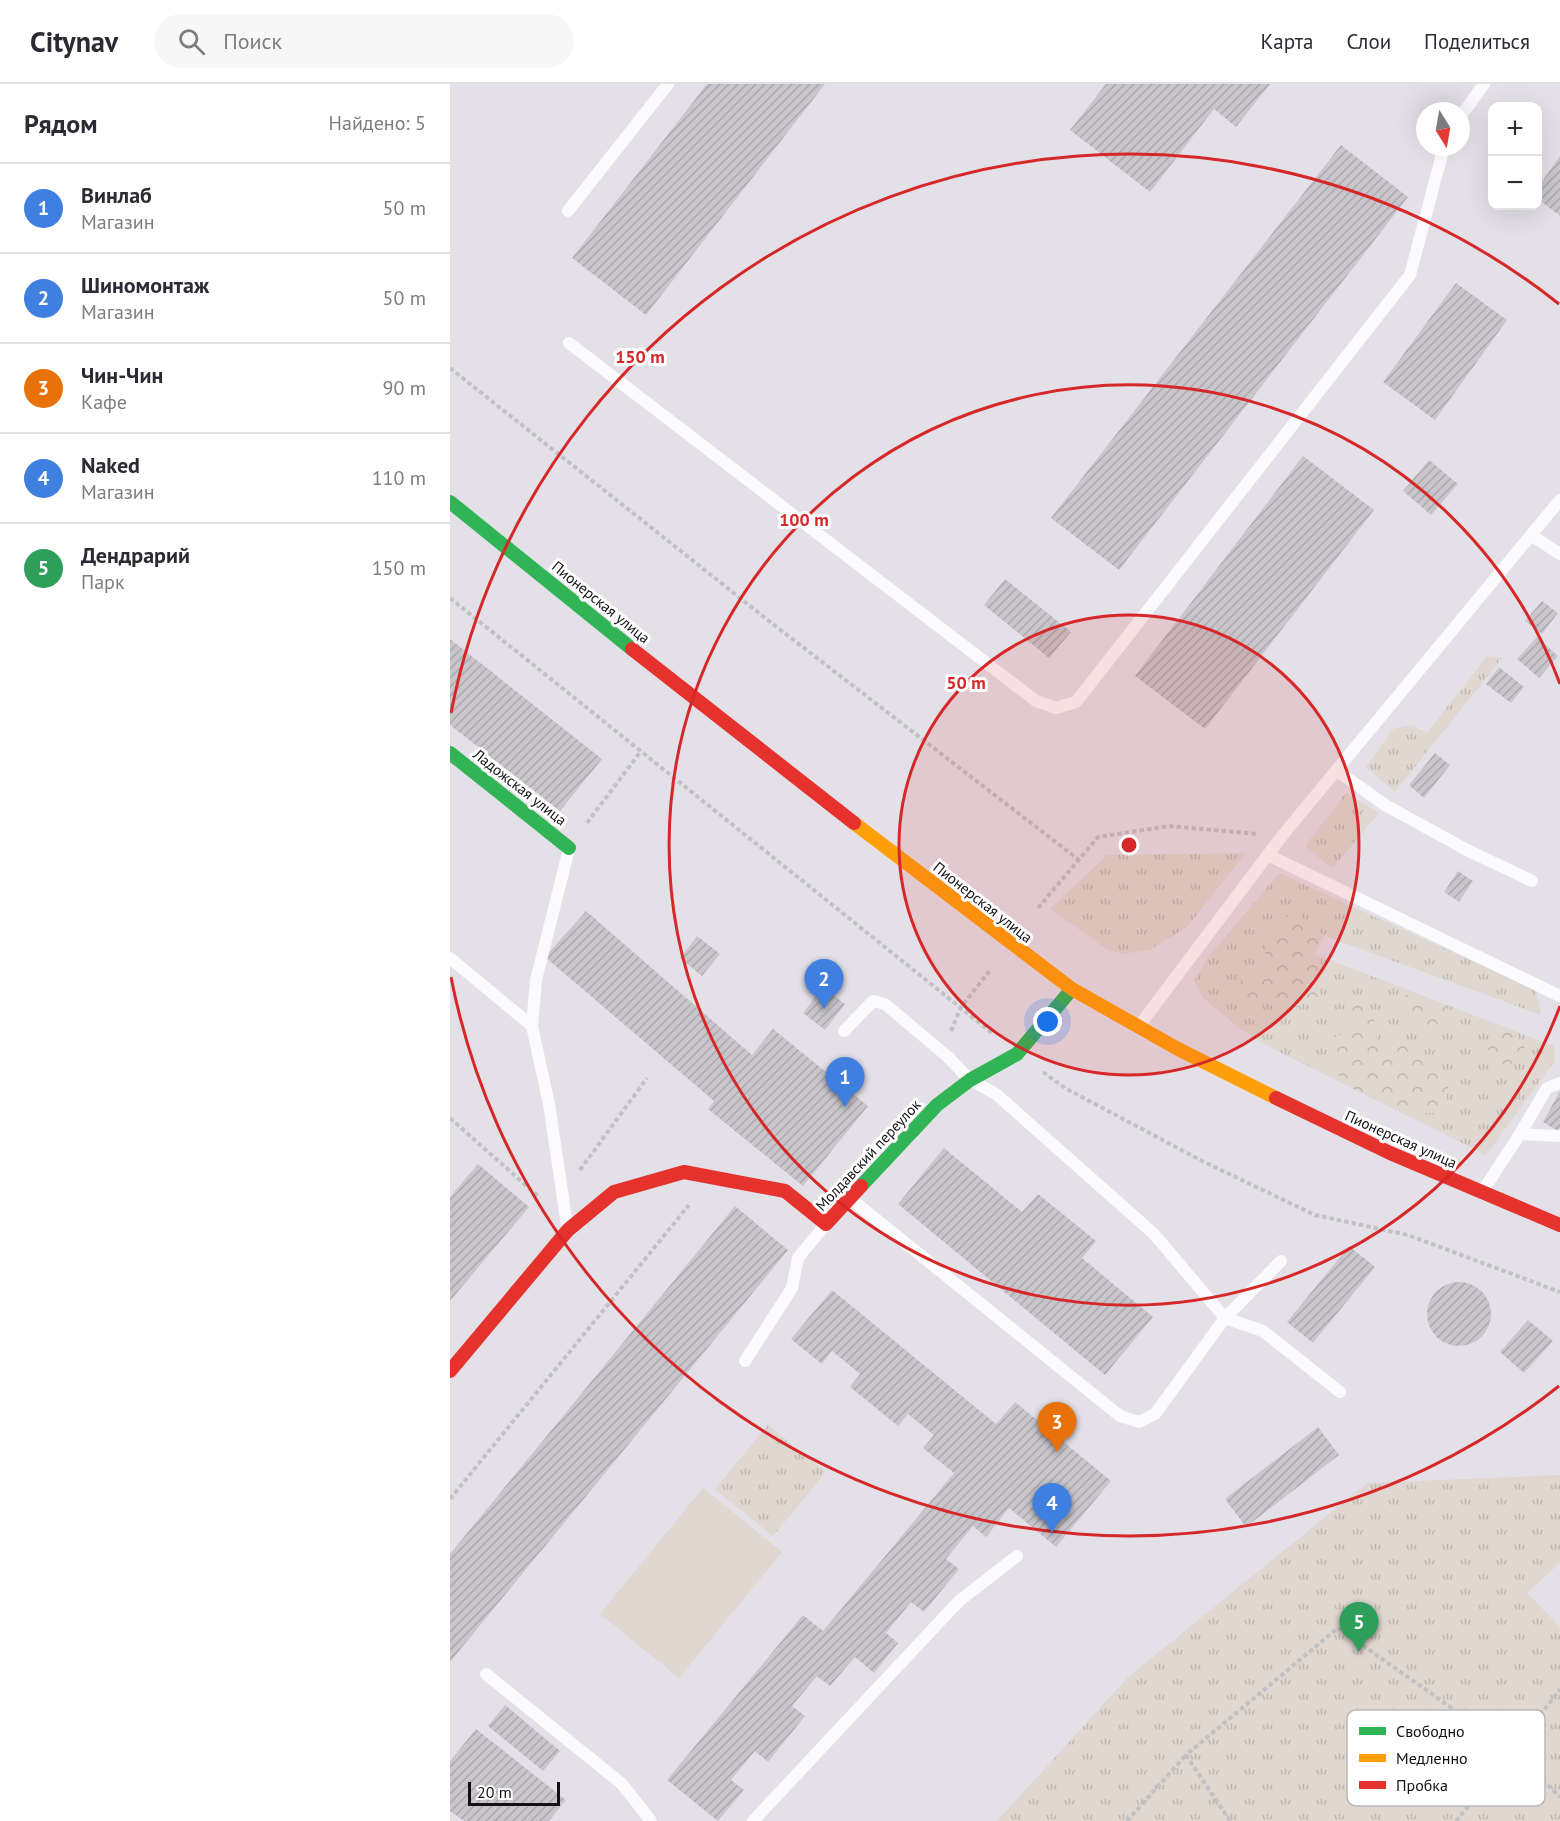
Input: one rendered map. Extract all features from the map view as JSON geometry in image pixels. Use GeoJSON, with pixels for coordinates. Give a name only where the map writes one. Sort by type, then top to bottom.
{"type":"FeatureCollection","features":[{"type":"Feature","properties":{"kind":"main road","name":"Пионерская улица"},"geometry":{"type":"LineString","coordinates":[[450,502],[705,708],[1072,989],[1138,1027],[1281,1101],[1390,1153],[1560,1225]]}},
{"type":"Feature","properties":{"kind":"main road","name":"Ладожская улица"},"geometry":{"type":"LineString","coordinates":[[450,753],[569,848]]}},
{"type":"Feature","properties":{"kind":"main road","name":"Молдавский переулок"},"geometry":{"type":"LineString","coordinates":[[450,1371],[568,1230],[614,1192],[684,1172],[785,1191],[826,1224],[937,1105],[970,1080],[1017,1054],[1072,989]]}},
{"type":"Feature","properties":{"kind":"lane"},"geometry":{"type":"LineString","coordinates":[[568,211],[668,84]]}},
{"type":"Feature","properties":{"kind":"lane"},"geometry":{"type":"LineString","coordinates":[[1470,103],[1484,84]]}},
{"type":"Feature","properties":{"kind":"lane"},"geometry":{"type":"LineString","coordinates":[[569,343],[1036,701],[1056,708],[1076,702],[1410,275],[1442,156]]}},
{"type":"Feature","properties":{"kind":"lane"},"geometry":{"type":"LineString","coordinates":[[1138,1027],[1282,836],[1560,500]]}},
{"type":"Feature","properties":{"kind":"lane"},"geometry":{"type":"LineString","coordinates":[[1532,536],[1560,554]]}},
{"type":"Feature","properties":{"kind":"lane"},"geometry":{"type":"LineString","coordinates":[[1336,770],[1385,805],[1467,850],[1532,881]]}},
{"type":"Feature","properties":{"kind":"lane"},"geometry":{"type":"LineString","coordinates":[[568,1230],[549,1104],[532,1026],[536,980],[569,848]]}},
{"type":"Feature","properties":{"kind":"lane"},"geometry":{"type":"LineString","coordinates":[[1268,855],[1560,996]]}},
{"type":"Feature","properties":{"kind":"lane"},"geometry":{"type":"LineString","coordinates":[[450,958],[532,1026]]}},
{"type":"Feature","properties":{"kind":"lane"},"geometry":{"type":"LineString","coordinates":[[844,1032],[873,1001],[880,1002],[948,1057],[970,1080],[996,1094],[1154,1234],[1225,1318],[1263,1331],[1340,1392]]}},
{"type":"Feature","properties":{"kind":"lane"},"geometry":{"type":"LineString","coordinates":[[1481,1192],[1520,1134],[1547,1088],[1560,1083]]}},
{"type":"Feature","properties":{"kind":"lane"},"geometry":{"type":"LineString","coordinates":[[1520,1134],[1560,1136]]}},
{"type":"Feature","properties":{"kind":"lane"},"geometry":{"type":"LineString","coordinates":[[850,1198],[1120,1416],[1139,1422],[1155,1414],[1225,1318],[1281,1261]]}},
{"type":"Feature","properties":{"kind":"lane"},"geometry":{"type":"LineString","coordinates":[[745,1361],[792,1288],[798,1258],[826,1224]]}},
{"type":"Feature","properties":{"kind":"lane"},"geometry":{"type":"LineString","coordinates":[[753,1821],[959,1601],[1017,1556]]}},
{"type":"Feature","properties":{"kind":"lane"},"geometry":{"type":"LineString","coordinates":[[486,1674],[621,1784],[651,1821]]}},
{"type":"Feature","properties":{"kind":"path"},"geometry":{"type":"LineString","coordinates":[[450,368],[788,636],[1079,860]]}},
{"type":"Feature","properties":{"kind":"path"},"geometry":{"type":"LineString","coordinates":[[450,598],[1017,1054],[1065,1088],[1204,1162],[1315,1215],[1408,1235],[1560,1292]]}},
{"type":"Feature","properties":{"kind":"path"},"geometry":{"type":"LineString","coordinates":[[569,848],[641,751]]}},
{"type":"Feature","properties":{"kind":"path"},"geometry":{"type":"LineString","coordinates":[[1038,908],[1098,837],[1169,826],[1282,836]]}},
{"type":"Feature","properties":{"kind":"path"},"geometry":{"type":"LineString","coordinates":[[961,1007],[991,969]]}},
{"type":"Feature","properties":{"kind":"path"},"geometry":{"type":"LineString","coordinates":[[563,1193],[647,1078]]}},
{"type":"Feature","properties":{"kind":"path"},"geometry":{"type":"LineString","coordinates":[[450,1118],[547,1204],[568,1230]]}},
{"type":"Feature","properties":{"kind":"path"},"geometry":{"type":"LineString","coordinates":[[450,1499],[693,1200]]}},
{"type":"Feature","properties":{"kind":"path"},"geometry":{"type":"LineString","coordinates":[[1127,1821],[1186,1755],[1338,1628],[1455,1710]]}},
{"type":"Feature","properties":{"kind":"path"},"geometry":{"type":"LineString","coordinates":[[1544,1710],[1560,1689]]}},
{"type":"Feature","properties":{"kind":"path"},"geometry":{"type":"LineString","coordinates":[[1186,1755],[1230,1821]]}},
{"type":"Feature","properties":{"kind":"path"},"geometry":{"type":"LineString","coordinates":[[1545,1782],[1560,1797]]}},
{"type":"Feature","properties":{"kind":"path"},"geometry":{"type":"LineString","coordinates":[[1456,1821],[1468,1806]]}},
{"type":"Feature","properties":{"kind":"green space"},"geometry":{"type":"Polygon","coordinates":[[[1487,656],[1502,658],[1395,792],[1366,767],[1393,729],[1412,725],[1427,733],[1487,656]]]}},
{"type":"Feature","properties":{"kind":"green space"},"geometry":{"type":"Polygon","coordinates":[[[1346,793],[1379,813],[1332,869],[1305,846],[1346,793]]]}},
{"type":"Feature","properties":{"kind":"green space"},"geometry":{"type":"Polygon","coordinates":[[[1246,853],[1187,927],[1150,950],[1122,954],[1108,950],[1050,909],[1107,855],[1246,853]]]}},
{"type":"Feature","properties":{"kind":"green space"},"geometry":{"type":"Polygon","coordinates":[[[1279,873],[1536,990],[1541,1015],[1325,936],[1314,954],[1554,1046],[1555,1061],[1486,1155],[1273,1049],[1239,1028],[1203,998],[1194,981],[1208,957],[1279,873]]]}},
{"type":"Feature","properties":{"kind":"green space"},"geometry":{"type":"Polygon","coordinates":[[[1299,914],[1324,936],[1314,954],[1326,972],[1318,997],[1297,1007],[1250,1002],[1238,988],[1243,974],[1261,972],[1266,964],[1264,938],[1285,915],[1299,914]]]}},
{"type":"Feature","properties":{"kind":"green space"},"geometry":{"type":"Polygon","coordinates":[[[1412,992],[1445,1005],[1454,1019],[1447,1028],[1430,1036],[1399,1013],[1400,998],[1412,992]]]}},
{"type":"Feature","properties":{"kind":"green space"},"geometry":{"type":"Polygon","coordinates":[[[1359,1003],[1374,1019],[1376,1040],[1391,1042],[1398,1033],[1450,1078],[1444,1112],[1405,1115],[1347,1086],[1335,1070],[1327,1050],[1335,1037],[1344,1033],[1349,1027],[1345,1011],[1359,1003]]]}},
{"type":"Feature","properties":{"kind":"green space"},"geometry":{"type":"Polygon","coordinates":[[[1505,1027],[1522,1041],[1526,1051],[1520,1064],[1503,1064],[1486,1048],[1493,1035],[1505,1027]]]}},
{"type":"Feature","properties":{"kind":"green space"},"geometry":{"type":"Polygon","coordinates":[[[768,1425],[826,1472],[773,1536],[715,1489],[768,1425]]]}},
{"type":"Feature","properties":{"kind":"green space"},"geometry":{"type":"Polygon","coordinates":[[[1560,1475],[1560,1563],[1527,1593],[1560,1627],[1560,1821],[997,1821],[1128,1677],[1367,1483],[1560,1475]]]}},
{"type":"Feature","properties":{"kind":"green space"},"geometry":{"type":"Polygon","coordinates":[[[703,1488],[782,1552],[679,1678],[600,1614],[703,1488]]]}},
{"type":"Feature","properties":{"kind":"building"},"geometry":{"type":"Polygon","coordinates":[[[707,84],[825,84],[646,315],[572,258],[707,84]]]}},
{"type":"Feature","properties":{"kind":"building"},"geometry":{"type":"Polygon","coordinates":[[[1106,84],[1270,84],[1236,127],[1214,109],[1150,192],[1070,130],[1106,84]]]}},
{"type":"Feature","properties":{"kind":"building"},"geometry":{"type":"Polygon","coordinates":[[[1341,145],[1408,197],[1119,570],[1051,518],[1341,145]]]}},
{"type":"Feature","properties":{"kind":"building"},"geometry":{"type":"Polygon","coordinates":[[[1560,156],[1560,216],[1542,202],[1542,181],[1560,156]]]}},
{"type":"Feature","properties":{"kind":"building"},"geometry":{"type":"Polygon","coordinates":[[[1456,283],[1507,320],[1435,420],[1383,382],[1456,283]]]}},
{"type":"Feature","properties":{"kind":"building"},"geometry":{"type":"Polygon","coordinates":[[[1303,456],[1374,510],[1205,729],[1135,676],[1303,456]]]}},
{"type":"Feature","properties":{"kind":"building"},"geometry":{"type":"Polygon","coordinates":[[[1429,460],[1458,484],[1431,515],[1403,491],[1429,460]]]}},
{"type":"Feature","properties":{"kind":"building"},"geometry":{"type":"Polygon","coordinates":[[[1005,579],[1071,632],[1049,658],[984,605],[1005,579]]]}},
{"type":"Feature","properties":{"kind":"building"},"geometry":{"type":"Polygon","coordinates":[[[1542,601],[1558,613],[1542,634],[1525,621],[1542,601]]]}},
{"type":"Feature","properties":{"kind":"building"},"geometry":{"type":"Polygon","coordinates":[[[1537,637],[1558,656],[1539,678],[1517,659],[1537,637]]]}},
{"type":"Feature","properties":{"kind":"building"},"geometry":{"type":"Polygon","coordinates":[[[450,639],[602,759],[560,811],[450,725],[450,639]]]}},
{"type":"Feature","properties":{"kind":"building"},"geometry":{"type":"Polygon","coordinates":[[[1499,667],[1524,687],[1511,703],[1486,684],[1499,667]]]}},
{"type":"Feature","properties":{"kind":"building"},"geometry":{"type":"Polygon","coordinates":[[[1435,753],[1450,765],[1424,798],[1409,785],[1435,753]]]}},
{"type":"Feature","properties":{"kind":"building"},"geometry":{"type":"Polygon","coordinates":[[[1458,871],[1473,881],[1459,902],[1444,892],[1458,871]]]}},
{"type":"Feature","properties":{"kind":"building"},"geometry":{"type":"Polygon","coordinates":[[[586,911],[752,1055],[773,1029],[868,1106],[803,1186],[708,1109],[714,1101],[545,957],[586,911]]]}},
{"type":"Feature","properties":{"kind":"building"},"geometry":{"type":"Polygon","coordinates":[[[697,936],[720,954],[702,976],[680,958],[697,936]]]}},
{"type":"Feature","properties":{"kind":"building"},"geometry":{"type":"Polygon","coordinates":[[[823,987],[845,1004],[825,1030],[803,1013],[823,987]]]}},
{"type":"Feature","properties":{"kind":"building"},"geometry":{"type":"Polygon","coordinates":[[[1560,1091],[1560,1127],[1558,1131],[1543,1122],[1560,1091]]]}},
{"type":"Feature","properties":{"kind":"building"},"geometry":{"type":"Polygon","coordinates":[[[944,1148],[1022,1212],[1038,1194],[1096,1241],[1082,1258],[1153,1317],[1105,1375],[898,1204],[944,1148]]]}},
{"type":"Feature","properties":{"kind":"building"},"geometry":{"type":"Polygon","coordinates":[[[478,1164],[529,1207],[450,1301],[450,1197],[478,1164]]]}},
{"type":"Feature","properties":{"kind":"building"},"geometry":{"type":"Polygon","coordinates":[[[735,1206],[788,1250],[450,1662],[450,1554],[735,1206]]]}},
{"type":"Feature","properties":{"kind":"building"},"geometry":{"type":"Polygon","coordinates":[[[1349,1246],[1375,1267],[1313,1343],[1287,1322],[1349,1246]]]}},
{"type":"Feature","properties":{"kind":"building"},"geometry":{"type":"Polygon","coordinates":[[[1459,1282],[1477,1288],[1485,1296],[1491,1314],[1485,1332],[1477,1340],[1459,1346],[1441,1340],[1433,1332],[1427,1314],[1433,1296],[1441,1288],[1459,1282]]]}},
{"type":"Feature","properties":{"kind":"building"},"geometry":{"type":"Polygon","coordinates":[[[832,1290],[996,1424],[1015,1402],[1111,1481],[1056,1547],[1009,1508],[986,1537],[973,1526],[946,1559],[959,1569],[924,1612],[911,1602],[886,1633],[898,1643],[874,1673],[855,1657],[830,1686],[817,1676],[792,1706],[805,1716],[768,1762],[755,1751],[731,1780],[744,1790],[718,1821],[667,1780],[803,1615],[823,1631],[954,1473],[923,1448],[934,1435],[908,1414],[898,1426],[850,1387],[860,1374],[832,1351],[822,1364],[791,1339],[832,1290]]]}},
{"type":"Feature","properties":{"kind":"building"},"geometry":{"type":"Polygon","coordinates":[[[1528,1320],[1553,1341],[1524,1373],[1500,1352],[1528,1320]]]}},
{"type":"Feature","properties":{"kind":"building"},"geometry":{"type":"Polygon","coordinates":[[[1318,1427],[1339,1455],[1246,1527],[1225,1499],[1318,1427]]]}},
{"type":"Feature","properties":{"kind":"building"},"geometry":{"type":"Polygon","coordinates":[[[505,1705],[560,1751],[543,1771],[488,1726],[505,1705]]]}},
{"type":"Feature","properties":{"kind":"building"},"geometry":{"type":"Polygon","coordinates":[[[476,1729],[566,1800],[549,1821],[464,1821],[450,1811],[450,1761],[476,1729]]]}},
{"type":"Feature","properties":{"kind":"traffic: fast"},"geometry":{"type":"LineString","coordinates":[[450,502],[632,649]]}},
{"type":"Feature","properties":{"kind":"traffic: fast"},"geometry":{"type":"LineString","coordinates":[[450,753],[569,848]]}},
{"type":"Feature","properties":{"kind":"traffic: fast"},"geometry":{"type":"LineString","coordinates":[[861,1186],[937,1105],[970,1080],[1017,1054],[1072,989]]}},
{"type":"Feature","properties":{"kind":"traffic: slow"},"geometry":{"type":"LineString","coordinates":[[854,823],[1072,989],[1178,1049],[1276,1098]]}},
{"type":"Feature","properties":{"kind":"traffic: jam"},"geometry":{"type":"LineString","coordinates":[[632,649],[854,823]]}},
{"type":"Feature","properties":{"kind":"traffic: jam"},"geometry":{"type":"LineString","coordinates":[[1276,1098],[1390,1153],[1560,1225]]}},
{"type":"Feature","properties":{"kind":"traffic: jam"},"geometry":{"type":"LineString","coordinates":[[450,1371],[568,1230],[614,1192],[684,1172],[785,1191],[826,1224],[861,1186]]}},
{"type":"Feature","properties":{"kind":"place","name":"Шиномонтаж"},"geometry":{"type":"Point","coordinates":[824,1009]}},
{"type":"Feature","properties":{"kind":"place","name":"Винлаб"},"geometry":{"type":"Point","coordinates":[845,1107]}},
{"type":"Feature","properties":{"kind":"place","name":"Чин-Чин"},"geometry":{"type":"Point","coordinates":[1057,1452]}},
{"type":"Feature","properties":{"kind":"place","name":"Naked"},"geometry":{"type":"Point","coordinates":[1052,1533]}},
{"type":"Feature","properties":{"kind":"place","name":"Дендрарий"},"geometry":{"type":"Point","coordinates":[1359,1652]}}]}
